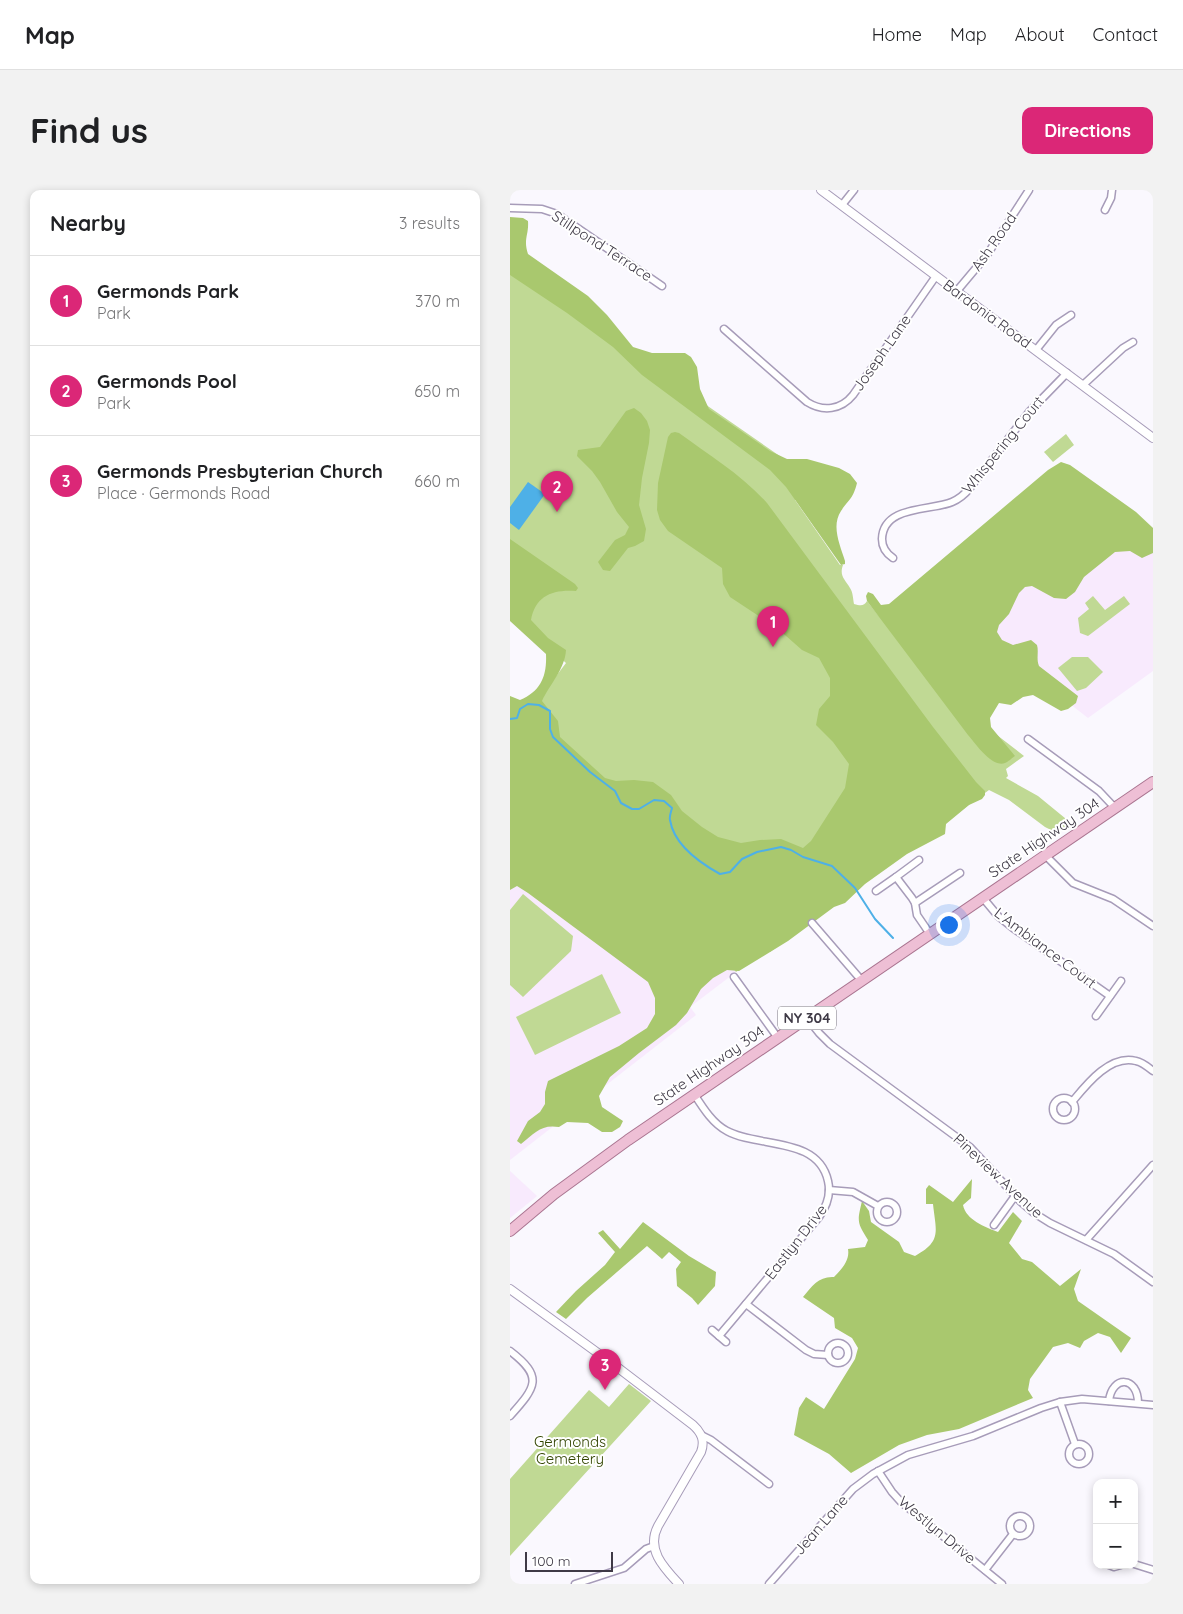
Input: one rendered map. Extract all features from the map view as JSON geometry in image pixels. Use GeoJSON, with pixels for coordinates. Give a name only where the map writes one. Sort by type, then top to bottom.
{"type":"FeatureCollection","features":[{"type":"Feature","properties":{"kind":"main road","name":"State Highway 304"},"geometry":{"type":"LineString","coordinates":[[510,1231],[551,1197],[602,1159],[694,1094],[1152,783]]}},
{"type":"Feature","properties":{"kind":"street","name":"Bardonia Road"},"geometry":{"type":"LineString","coordinates":[[821,190],[1153,438]]}},
{"type":"Feature","properties":{"kind":"street"},"geometry":{"type":"LineString","coordinates":[[842,205],[854,190]]}},
{"type":"Feature","properties":{"kind":"street","name":"Ash Road"},"geometry":{"type":"LineString","coordinates":[[956,292],[994,245],[1029,190]]}},
{"type":"Feature","properties":{"kind":"street"},"geometry":{"type":"LineString","coordinates":[[1106,210],[1112,190]]}},
{"type":"Feature","properties":{"kind":"street","name":"Stillpond Terrace"},"geometry":{"type":"LineString","coordinates":[[510,208],[542,209],[557,214],[662,286]]}},
{"type":"Feature","properties":{"kind":"street","name":"Joseph Lane"},"geometry":{"type":"LineString","coordinates":[[724,329],[807,402],[822,408],[833,408],[844,403],[853,395],[936,276]]}},
{"type":"Feature","properties":{"kind":"street"},"geometry":{"type":"LineString","coordinates":[[1036,350],[1056,325],[1070,316]]}},
{"type":"Feature","properties":{"kind":"street"},"geometry":{"type":"LineString","coordinates":[[1083,385],[1123,348],[1133,342]]}},
{"type":"Feature","properties":{"kind":"street","name":"Whispering Court"},"geometry":{"type":"LineString","coordinates":[[893,558],[885,550],[882,543],[883,532],[890,521],[905,512],[946,504],[959,498],[970,488],[1028,412],[1067,373]]}},
{"type":"Feature","properties":{"kind":"street"},"geometry":{"type":"LineString","coordinates":[[1028,739],[1099,791],[1115,808]]}},
{"type":"Feature","properties":{"kind":"street"},"geometry":{"type":"LineString","coordinates":[[1046,855],[1074,883],[1113,899],[1153,926]]}},
{"type":"Feature","properties":{"kind":"street"},"geometry":{"type":"LineString","coordinates":[[876,891],[919,860]]}},
{"type":"Feature","properties":{"kind":"street"},"geometry":{"type":"LineString","coordinates":[[915,903],[960,873]]}},
{"type":"Feature","properties":{"kind":"street"},"geometry":{"type":"LineString","coordinates":[[896,877],[915,903],[917,915],[930,934]]}},
{"type":"Feature","properties":{"kind":"street","name":"L'Ambiance Court"},"geometry":{"type":"LineString","coordinates":[[983,898],[992,910],[1009,925],[1110,996]]}},
{"type":"Feature","properties":{"kind":"street"},"geometry":{"type":"LineString","coordinates":[[812,923],[862,981]]}},
{"type":"Feature","properties":{"kind":"street"},"geometry":{"type":"LineString","coordinates":[[734,977],[778,1038]]}},
{"type":"Feature","properties":{"kind":"street","name":"L'Ambiance Court"},"geometry":{"type":"LineString","coordinates":[[1096,1016],[1121,981]]}},
{"type":"Feature","properties":{"kind":"street","name":"Pineview Avenue"},"geometry":{"type":"LineString","coordinates":[[807,1018],[819,1034],[830,1044],[970,1147],[1034,1213],[1114,1254],[1153,1282]]}},
{"type":"Feature","properties":{"kind":"street"},"geometry":{"type":"LineString","coordinates":[[1072,1102],[1096,1075],[1113,1064],[1134,1060],[1153,1070]]}},
{"type":"Feature","properties":{"kind":"street","name":"Eastlyn Drive"},"geometry":{"type":"LineString","coordinates":[[694,1094],[713,1120],[727,1132],[796,1149],[810,1155],[820,1164],[825,1173],[829,1190],[826,1206],[819,1217],[719,1336]]}},
{"type":"Feature","properties":{"kind":"street"},"geometry":{"type":"LineString","coordinates":[[1086,1240],[1153,1165]]}},
{"type":"Feature","properties":{"kind":"street"},"geometry":{"type":"LineString","coordinates":[[829,1190],[853,1192],[878,1206]]}},
{"type":"Feature","properties":{"kind":"street"},"geometry":{"type":"LineString","coordinates":[[994,1225],[1016,1196]]}},
{"type":"Feature","properties":{"kind":"street"},"geometry":{"type":"LineString","coordinates":[[510,1289],[635,1380],[693,1425],[701,1435],[703,1443],[701,1452],[657,1529],[654,1539],[654,1546],[663,1564],[679,1584]]}},
{"type":"Feature","properties":{"kind":"street"},"geometry":{"type":"LineString","coordinates":[[746,1304],[806,1350],[814,1354],[828,1355]]}},
{"type":"Feature","properties":{"kind":"street"},"geometry":{"type":"LineString","coordinates":[[712,1330],[726,1342]]}},
{"type":"Feature","properties":{"kind":"street"},"geometry":{"type":"LineString","coordinates":[[510,1351],[526,1364],[531,1372],[532,1379],[531,1388],[526,1398],[510,1416]]}},
{"type":"Feature","properties":{"kind":"street"},"geometry":{"type":"LineString","coordinates":[[1108,1401],[1113,1387],[1124,1382],[1135,1388],[1138,1403]]}},
{"type":"Feature","properties":{"kind":"street"},"geometry":{"type":"LineString","coordinates":[[878,1471],[914,1452],[973,1436],[1060,1402],[1082,1399],[1153,1405]]}},
{"type":"Feature","properties":{"kind":"street"},"geometry":{"type":"LineString","coordinates":[[1060,1402],[1075,1444]]}},
{"type":"Feature","properties":{"kind":"street"},"geometry":{"type":"LineString","coordinates":[[701,1435],[711,1440],[769,1484]]}},
{"type":"Feature","properties":{"kind":"street","name":"Westlyn Drive"},"geometry":{"type":"LineString","coordinates":[[878,1471],[901,1502],[1002,1584]]}},
{"type":"Feature","properties":{"kind":"street","name":"Jean Lane"},"geometry":{"type":"LineString","coordinates":[[769,1584],[848,1494],[878,1471]]}},
{"type":"Feature","properties":{"kind":"street"},"geometry":{"type":"LineString","coordinates":[[984,1570],[1013,1534]]}},
{"type":"Feature","properties":{"kind":"street"},"geometry":{"type":"LineString","coordinates":[[575,1584],[624,1568],[646,1549],[654,1546]]}},
{"type":"Feature","properties":{"kind":"street"},"geometry":{"type":"LineString","coordinates":[[1138,1565],[1153,1570]]}},
{"type":"Feature","properties":{"kind":"shaded area"},"geometry":{"type":"Polygon","coordinates":[[[1153,532],[1153,671],[1088,718],[916,584],[1153,532]]]}},
{"type":"Feature","properties":{"kind":"shaded area"},"geometry":{"type":"Polygon","coordinates":[[[510,881],[726,959],[736,972],[690,1007],[696,1015],[510,1160],[510,881]]]}},
{"type":"Feature","properties":{"kind":"shaded area"},"geometry":{"type":"Polygon","coordinates":[[[510,1171],[537,1196],[510,1218],[510,1171]]]}},
{"type":"Feature","properties":{"kind":"green space"},"geometry":{"type":"Polygon","coordinates":[[[510,217],[523,218],[528,221],[526,244],[528,254],[588,296],[607,315],[633,347],[652,353],[685,353],[691,357],[697,367],[700,389],[709,409],[770,451],[787,459],[807,459],[839,468],[850,474],[857,483],[852,496],[838,517],[837,523],[837,536],[845,564],[841,565],[786,487],[770,470],[642,375],[613,347],[567,313],[510,275],[510,217]]]}},
{"type":"Feature","properties":{"kind":"green space"},"geometry":{"type":"Polygon","coordinates":[[[510,269],[810,477],[795,500],[840,565],[843,565],[842,575],[852,591],[854,604],[862,605],[867,601],[878,615],[980,722],[1024,756],[1006,769],[1008,776],[1006,778],[1038,796],[1071,823],[1057,833],[1045,827],[1009,800],[989,790],[770,952],[767,949],[736,972],[726,959],[510,737],[566,663],[510,612],[510,269]]]}},
{"type":"Feature","properties":{"kind":"green space"},"geometry":{"type":"Polygon","coordinates":[[[634,408],[647,421],[650,430],[639,505],[646,529],[644,541],[628,548],[610,571],[603,570],[598,562],[615,540],[625,535],[629,527],[617,512],[592,471],[577,456],[578,450],[600,447],[626,411],[634,408]]]}},
{"type":"Feature","properties":{"kind":"green space"},"geometry":{"type":"Polygon","coordinates":[[[675,432],[736,474],[767,503],[933,727],[985,791],[985,795],[982,799],[969,805],[946,824],[945,834],[907,854],[865,884],[845,903],[834,907],[788,941],[739,971],[727,970],[713,978],[701,989],[687,1013],[676,1025],[610,1077],[599,1096],[602,1107],[623,1121],[620,1127],[612,1132],[602,1132],[588,1123],[567,1122],[559,1127],[543,1128],[521,1144],[517,1141],[528,1121],[540,1112],[545,1104],[545,1092],[548,1081],[619,1046],[647,1028],[655,1014],[655,998],[648,982],[528,893],[517,886],[510,890],[510,696],[520,700],[538,687],[544,676],[546,654],[510,621],[510,539],[578,588],[576,591],[560,591],[546,596],[536,605],[533,612],[531,620],[548,638],[566,650],[563,664],[542,701],[558,721],[560,737],[605,778],[616,781],[653,782],[671,795],[682,811],[718,837],[741,843],[781,839],[803,848],[811,841],[845,788],[849,764],[833,742],[816,725],[819,709],[830,696],[830,678],[819,658],[802,650],[777,628],[730,597],[723,584],[722,568],[668,531],[660,520],[657,510],[658,483],[668,437],[671,433],[675,432]]]}},
{"type":"Feature","properties":{"kind":"green space"},"geometry":{"type":"Polygon","coordinates":[[[1066,434],[1074,445],[1053,462],[1044,452],[1066,434]]]}},
{"type":"Feature","properties":{"kind":"green space"},"geometry":{"type":"Polygon","coordinates":[[[1061,462],[1070,465],[1136,512],[1153,528],[1153,553],[1142,558],[1130,551],[1115,552],[1084,577],[1075,592],[1066,599],[1054,598],[1032,586],[1025,587],[1019,593],[1009,614],[999,625],[997,632],[1002,640],[1013,645],[1031,640],[1037,645],[1039,666],[1078,696],[1076,703],[1068,709],[1061,711],[1033,695],[1023,697],[1011,705],[999,703],[990,718],[991,727],[1015,756],[1000,764],[984,754],[968,735],[867,601],[866,596],[868,592],[873,594],[881,605],[889,604],[1048,470],[1061,462]]]}},
{"type":"Feature","properties":{"kind":"green space"},"geometry":{"type":"Polygon","coordinates":[[[1093,596],[1105,610],[1124,596],[1130,604],[1088,636],[1080,633],[1078,618],[1089,609],[1085,603],[1093,596]]]}},
{"type":"Feature","properties":{"kind":"green space"},"geometry":{"type":"Polygon","coordinates":[[[1072,657],[1088,657],[1103,672],[1086,688],[1077,691],[1058,668],[1072,657]]]}},
{"type":"Feature","properties":{"kind":"green space"},"geometry":{"type":"Polygon","coordinates":[[[523,894],[573,936],[571,951],[523,997],[510,985],[510,910],[523,894]]]}},
{"type":"Feature","properties":{"kind":"green space"},"geometry":{"type":"Polygon","coordinates":[[[602,974],[621,1013],[535,1055],[516,1017],[602,974]]]}},
{"type":"Feature","properties":{"kind":"green space"},"geometry":{"type":"Polygon","coordinates":[[[972,1179],[971,1198],[963,1205],[972,1219],[998,1232],[1013,1212],[1022,1221],[1009,1243],[1022,1259],[1032,1262],[1060,1286],[1081,1269],[1074,1289],[1078,1301],[1131,1338],[1121,1353],[1110,1337],[1098,1333],[1084,1341],[1080,1348],[1068,1343],[1053,1347],[1030,1379],[1028,1390],[1033,1398],[959,1429],[927,1435],[899,1445],[851,1473],[829,1454],[794,1435],[799,1408],[806,1397],[824,1409],[855,1359],[858,1348],[852,1338],[835,1328],[834,1318],[803,1297],[816,1282],[824,1278],[834,1277],[837,1274],[847,1261],[848,1249],[865,1247],[868,1240],[859,1222],[862,1201],[869,1211],[871,1222],[899,1242],[904,1252],[915,1256],[930,1245],[936,1229],[933,1204],[926,1204],[926,1189],[929,1185],[953,1202],[972,1179]]]}},
{"type":"Feature","properties":{"kind":"green space"},"geometry":{"type":"Polygon","coordinates":[[[643,1222],[689,1256],[716,1272],[715,1286],[698,1305],[677,1286],[676,1269],[681,1262],[669,1252],[662,1259],[647,1246],[587,1298],[566,1319],[556,1312],[605,1265],[615,1252],[598,1233],[603,1230],[620,1249],[643,1222]]]}},
{"type":"Feature","properties":{"kind":"green space","name":"Germonds Cemetery"},"geometry":{"type":"Polygon","coordinates":[[[629,1384],[651,1401],[510,1556],[510,1479],[589,1390],[609,1407],[629,1384]]]}},
{"type":"Feature","properties":{"kind":"water"},"geometry":{"type":"Polygon","coordinates":[[[528,482],[545,494],[519,530],[510,523],[510,507],[528,482]]]}},
{"type":"Feature","properties":{"kind":"waterway"},"geometry":{"type":"LineString","coordinates":[[510,719],[517,718],[520,709],[528,704],[539,705],[550,711],[550,729],[553,737],[590,772],[615,791],[621,803],[632,809],[639,809],[654,800],[664,801],[672,808],[670,814],[672,829],[682,845],[696,859],[720,874],[730,872],[742,859],[757,852],[781,847],[803,857],[832,866],[855,888],[875,919],[893,938]]}},
{"type":"Feature","properties":{"kind":"place","name":"Germonds Pool"},"geometry":{"type":"Point","coordinates":[557,512]}},
{"type":"Feature","properties":{"kind":"place","name":"Germonds Park"},"geometry":{"type":"Point","coordinates":[773,647]}},
{"type":"Feature","properties":{"kind":"place","name":"Germonds Presbyterian Church"},"geometry":{"type":"Point","coordinates":[605,1390]}}]}
